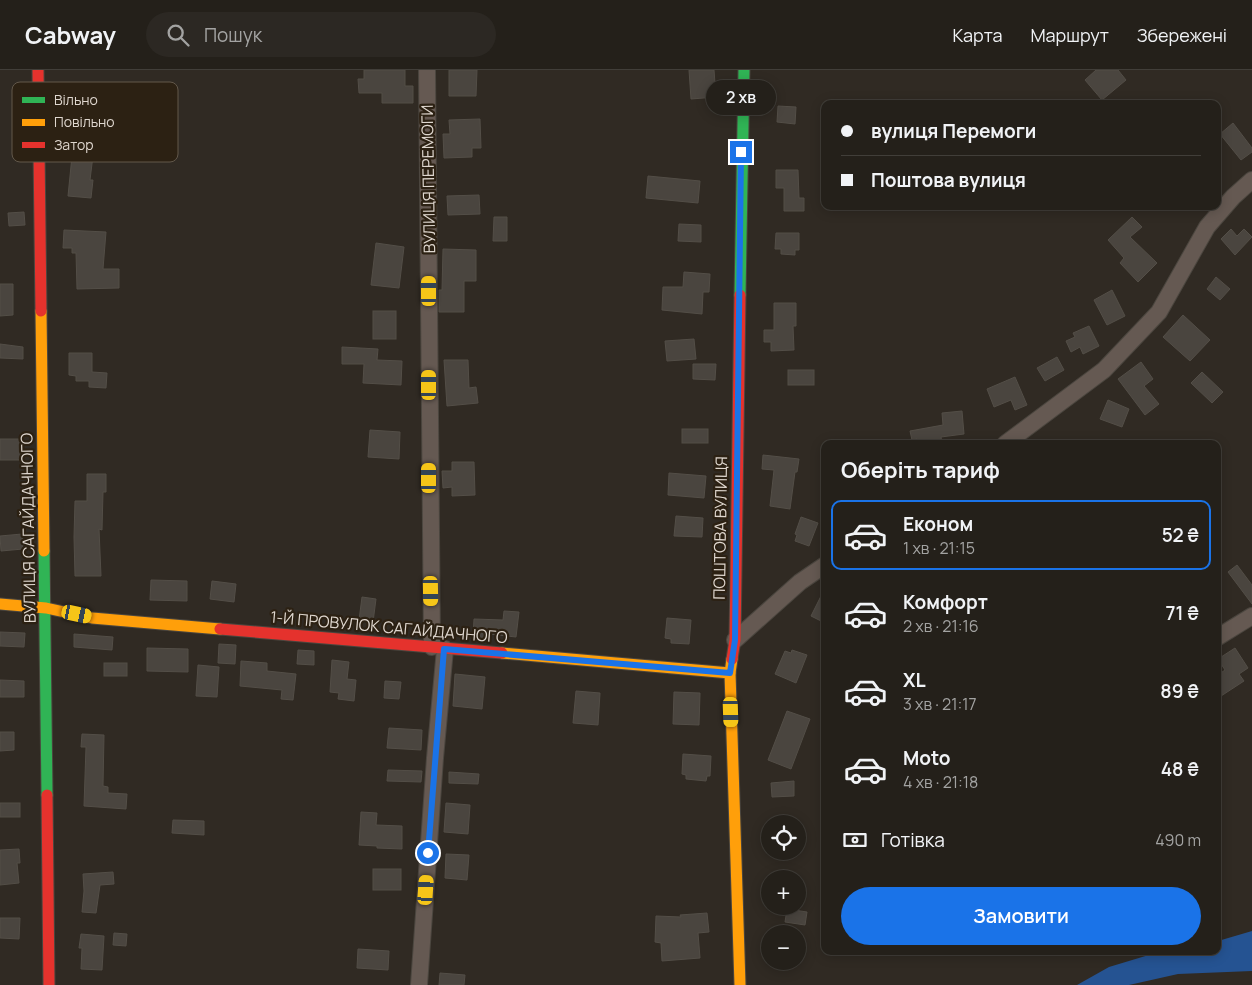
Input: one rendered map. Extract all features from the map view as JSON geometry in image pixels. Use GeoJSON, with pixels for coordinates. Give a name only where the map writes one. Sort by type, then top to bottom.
{"type":"FeatureCollection","features":[{"type":"Feature","properties":{"kind":"street","name":"ВУЛИЦЯ ПЕРЕМОГИ"},"geometry":{"type":"LineString","coordinates":[[419,985],[434,758],[438,648],[427,70]]}},
{"type":"Feature","properties":{"kind":"street","name":"ПОШТОВА ВУЛИЦЯ"},"geometry":{"type":"LineString","coordinates":[[740,985],[730,673],[735,640],[744,70]]}},
{"type":"Feature","properties":{"kind":"street","name":"ВУЛИЦЯ САГАЙДАЧНОГО"},"geometry":{"type":"LineString","coordinates":[[39,162],[49,985]]}},
{"type":"Feature","properties":{"kind":"street"},"geometry":{"type":"LineString","coordinates":[[1010,440],[1104,370],[1159,312],[1207,227],[1233,196],[1252,180]]}},
{"type":"Feature","properties":{"kind":"street"},"geometry":{"type":"LineString","coordinates":[[735,640],[800,582],[821,569]]}},
{"type":"Feature","properties":{"kind":"street","name":"1-Й ПРОВУЛОК САГАЙДАЧНОГО"},"geometry":{"type":"LineString","coordinates":[[0,604],[46,608],[92,618],[730,673]]}},
{"type":"Feature","properties":{"kind":"street"},"geometry":{"type":"LineString","coordinates":[[1221,636],[1252,616]]}},
{"type":"Feature","properties":{"kind":"water"},"geometry":{"type":"Polygon","coordinates":[[[1252,931],[1252,971],[1178,974],[1129,985],[1077,985],[1109,967],[1149,955],[1221,955],[1221,940],[1252,931]]]}},
{"type":"Feature","properties":{"kind":"building"},"geometry":{"type":"Polygon","coordinates":[[[364,70],[405,70],[405,86],[413,86],[413,103],[382,103],[382,93],[359,93],[358,79],[364,79],[364,70]]]}},
{"type":"Feature","properties":{"kind":"building"},"geometry":{"type":"Polygon","coordinates":[[[449,70],[477,70],[476,96],[449,96],[449,70]]]}},
{"type":"Feature","properties":{"kind":"building"},"geometry":{"type":"Polygon","coordinates":[[[689,70],[714,70],[716,97],[691,99],[689,70]]]}},
{"type":"Feature","properties":{"kind":"building"},"geometry":{"type":"Polygon","coordinates":[[[1096,70],[1118,70],[1126,80],[1102,100],[1085,80],[1096,70]]]}},
{"type":"Feature","properties":{"kind":"building"},"geometry":{"type":"Polygon","coordinates":[[[778,106],[796,107],[795,124],[777,122],[778,106]]]}},
{"type":"Feature","properties":{"kind":"building"},"geometry":{"type":"Polygon","coordinates":[[[480,119],[481,148],[472,148],[472,157],[444,158],[443,134],[450,134],[449,120],[480,119]]]}},
{"type":"Feature","properties":{"kind":"building"},"geometry":{"type":"Polygon","coordinates":[[[1233,123],[1252,148],[1252,152],[1241,160],[1221,133],[1233,123]]]}},
{"type":"Feature","properties":{"kind":"building"},"geometry":{"type":"Polygon","coordinates":[[[71,162],[92,162],[90,180],[93,180],[91,198],[68,196],[71,162]]]}},
{"type":"Feature","properties":{"kind":"building"},"geometry":{"type":"Polygon","coordinates":[[[776,170],[798,170],[799,198],[804,198],[804,211],[784,211],[784,188],[776,188],[776,170]]]}},
{"type":"Feature","properties":{"kind":"building"},"geometry":{"type":"Polygon","coordinates":[[[648,176],[700,181],[698,203],[646,198],[648,176]]]}},
{"type":"Feature","properties":{"kind":"building"},"geometry":{"type":"Polygon","coordinates":[[[479,195],[480,214],[448,215],[447,196],[479,195]]]}},
{"type":"Feature","properties":{"kind":"building"},"geometry":{"type":"Polygon","coordinates":[[[24,212],[25,225],[9,226],[8,213],[24,212]]]}},
{"type":"Feature","properties":{"kind":"building"},"geometry":{"type":"Polygon","coordinates":[[[494,217],[507,217],[507,241],[493,241],[494,217]]]}},
{"type":"Feature","properties":{"kind":"building"},"geometry":{"type":"Polygon","coordinates":[[[1132,217],[1142,227],[1130,237],[1157,263],[1138,282],[1120,263],[1124,258],[1108,240],[1132,217]]]}},
{"type":"Feature","properties":{"kind":"building"},"geometry":{"type":"Polygon","coordinates":[[[679,224],[701,225],[701,242],[678,241],[679,224]]]}},
{"type":"Feature","properties":{"kind":"building"},"geometry":{"type":"Polygon","coordinates":[[[1231,229],[1237,236],[1244,229],[1252,237],[1235,255],[1221,239],[1231,229]]]}},
{"type":"Feature","properties":{"kind":"building"},"geometry":{"type":"Polygon","coordinates":[[[64,230],[106,232],[103,269],[119,269],[119,288],[77,289],[76,253],[72,253],[72,248],[63,248],[64,230]]]}},
{"type":"Feature","properties":{"kind":"building"},"geometry":{"type":"Polygon","coordinates":[[[776,233],[799,233],[799,250],[795,250],[795,255],[781,254],[781,249],[775,249],[776,233]]]}},
{"type":"Feature","properties":{"kind":"building"},"geometry":{"type":"Polygon","coordinates":[[[376,243],[404,247],[399,288],[371,285],[376,243]]]}},
{"type":"Feature","properties":{"kind":"building"},"geometry":{"type":"Polygon","coordinates":[[[443,249],[476,250],[476,281],[464,281],[464,312],[439,312],[439,290],[442,290],[443,249]]]}},
{"type":"Feature","properties":{"kind":"building"},"geometry":{"type":"Polygon","coordinates":[[[684,272],[710,274],[709,292],[703,292],[702,314],[662,310],[663,287],[683,287],[684,272]]]}},
{"type":"Feature","properties":{"kind":"building"},"geometry":{"type":"Polygon","coordinates":[[[1216,277],[1230,289],[1220,300],[1207,289],[1216,277]]]}},
{"type":"Feature","properties":{"kind":"building"},"geometry":{"type":"Polygon","coordinates":[[[0,284],[13,284],[13,315],[0,316],[0,284]]]}},
{"type":"Feature","properties":{"kind":"building"},"geometry":{"type":"Polygon","coordinates":[[[1112,290],[1125,316],[1107,325],[1094,300],[1112,290]]]}},
{"type":"Feature","properties":{"kind":"building"},"geometry":{"type":"Polygon","coordinates":[[[774,303],[796,303],[796,326],[793,326],[794,350],[771,351],[771,342],[764,342],[764,330],[774,330],[774,303]]]}},
{"type":"Feature","properties":{"kind":"building"},"geometry":{"type":"Polygon","coordinates":[[[373,311],[396,311],[396,339],[373,339],[373,311]]]}},
{"type":"Feature","properties":{"kind":"building"},"geometry":{"type":"Polygon","coordinates":[[[1183,315],[1210,340],[1190,361],[1163,337],[1183,315]]]}},
{"type":"Feature","properties":{"kind":"building"},"geometry":{"type":"Polygon","coordinates":[[[1089,326],[1099,346],[1083,354],[1080,347],[1071,352],[1066,341],[1075,337],[1073,333],[1089,326]]]}},
{"type":"Feature","properties":{"kind":"building"},"geometry":{"type":"Polygon","coordinates":[[[694,339],[696,359],[667,361],[665,341],[694,339]]]}},
{"type":"Feature","properties":{"kind":"building"},"geometry":{"type":"Polygon","coordinates":[[[0,344],[23,347],[23,359],[0,358],[0,344]]]}},
{"type":"Feature","properties":{"kind":"building"},"geometry":{"type":"Polygon","coordinates":[[[342,347],[378,349],[377,360],[402,361],[401,385],[363,383],[364,364],[342,364],[342,347]]]}},
{"type":"Feature","properties":{"kind":"building"},"geometry":{"type":"Polygon","coordinates":[[[69,353],[92,353],[92,372],[107,373],[106,388],[89,387],[89,381],[76,381],[76,376],[69,375],[69,353]]]}},
{"type":"Feature","properties":{"kind":"building"},"geometry":{"type":"Polygon","coordinates":[[[1057,357],[1064,370],[1045,381],[1037,368],[1057,357]]]}},
{"type":"Feature","properties":{"kind":"building"},"geometry":{"type":"Polygon","coordinates":[[[444,360],[468,360],[469,388],[476,387],[478,403],[447,406],[444,360]]]}},
{"type":"Feature","properties":{"kind":"building"},"geometry":{"type":"Polygon","coordinates":[[[1141,362],[1153,379],[1144,386],[1159,404],[1145,415],[1118,379],[1141,362]]]}},
{"type":"Feature","properties":{"kind":"building"},"geometry":{"type":"Polygon","coordinates":[[[693,364],[716,364],[715,380],[693,379],[693,364]]]}},
{"type":"Feature","properties":{"kind":"building"},"geometry":{"type":"Polygon","coordinates":[[[788,370],[814,370],[814,385],[788,385],[788,370]]]}},
{"type":"Feature","properties":{"kind":"building"},"geometry":{"type":"Polygon","coordinates":[[[1202,372],[1223,392],[1212,403],[1191,383],[1202,372]]]}},
{"type":"Feature","properties":{"kind":"building"},"geometry":{"type":"Polygon","coordinates":[[[1015,377],[1027,405],[1015,410],[1011,400],[994,407],[987,389],[1015,377]]]}},
{"type":"Feature","properties":{"kind":"building"},"geometry":{"type":"Polygon","coordinates":[[[1108,400],[1129,409],[1122,427],[1100,419],[1108,400]]]}},
{"type":"Feature","properties":{"kind":"building"},"geometry":{"type":"Polygon","coordinates":[[[962,411],[964,434],[941,437],[941,440],[912,440],[910,431],[943,425],[942,413],[962,411]]]}},
{"type":"Feature","properties":{"kind":"building"},"geometry":{"type":"Polygon","coordinates":[[[682,429],[708,429],[708,443],[682,443],[682,429]]]}},
{"type":"Feature","properties":{"kind":"building"},"geometry":{"type":"Polygon","coordinates":[[[370,430],[400,432],[399,459],[368,457],[370,430]]]}},
{"type":"Feature","properties":{"kind":"building"},"geometry":{"type":"Polygon","coordinates":[[[0,439],[20,439],[21,460],[0,460],[0,439]]]}},
{"type":"Feature","properties":{"kind":"building"},"geometry":{"type":"Polygon","coordinates":[[[763,455],[799,459],[797,472],[795,472],[790,509],[770,506],[774,470],[762,469],[763,455]]]}},
{"type":"Feature","properties":{"kind":"building"},"geometry":{"type":"Polygon","coordinates":[[[452,462],[474,462],[475,495],[452,496],[452,487],[443,488],[442,471],[452,471],[452,462]]]}},
{"type":"Feature","properties":{"kind":"building"},"geometry":{"type":"Polygon","coordinates":[[[669,473],[706,476],[704,498],[668,495],[669,473]]]}},
{"type":"Feature","properties":{"kind":"building"},"geometry":{"type":"Polygon","coordinates":[[[87,474],[106,474],[106,492],[103,492],[102,530],[99,529],[101,576],[75,576],[75,501],[87,501],[87,474]]]}},
{"type":"Feature","properties":{"kind":"building"},"geometry":{"type":"Polygon","coordinates":[[[676,516],[703,518],[702,537],[674,536],[676,516]]]}},
{"type":"Feature","properties":{"kind":"building"},"geometry":{"type":"Polygon","coordinates":[[[801,517],[818,523],[809,546],[795,541],[797,535],[795,534],[801,517]]]}},
{"type":"Feature","properties":{"kind":"building"},"geometry":{"type":"Polygon","coordinates":[[[22,534],[23,549],[1,551],[0,536],[22,534]]]}},
{"type":"Feature","properties":{"kind":"building"},"geometry":{"type":"Polygon","coordinates":[[[1237,565],[1252,585],[1252,604],[1228,572],[1237,565]]]}},
{"type":"Feature","properties":{"kind":"building"},"geometry":{"type":"Polygon","coordinates":[[[151,580],[187,581],[187,601],[150,600],[151,580]]]}},
{"type":"Feature","properties":{"kind":"building"},"geometry":{"type":"Polygon","coordinates":[[[212,581],[236,584],[234,602],[210,599],[212,581]]]}},
{"type":"Feature","properties":{"kind":"building"},"geometry":{"type":"Polygon","coordinates":[[[821,596],[821,621],[811,616],[821,596]]]}},
{"type":"Feature","properties":{"kind":"building"},"geometry":{"type":"Polygon","coordinates":[[[362,597],[376,599],[373,622],[359,620],[362,597]]]}},
{"type":"Feature","properties":{"kind":"building"},"geometry":{"type":"Polygon","coordinates":[[[504,611],[519,612],[516,637],[489,634],[489,639],[473,638],[474,619],[503,620],[504,611]]]}},
{"type":"Feature","properties":{"kind":"building"},"geometry":{"type":"Polygon","coordinates":[[[667,618],[691,620],[689,644],[671,643],[671,639],[665,638],[667,618]]]}},
{"type":"Feature","properties":{"kind":"building"},"geometry":{"type":"Polygon","coordinates":[[[0,632],[25,633],[24,647],[0,646],[0,632]]]}},
{"type":"Feature","properties":{"kind":"building"},"geometry":{"type":"Polygon","coordinates":[[[74,634],[113,637],[112,650],[74,647],[74,634]]]}},
{"type":"Feature","properties":{"kind":"building"},"geometry":{"type":"Polygon","coordinates":[[[219,644],[236,645],[235,664],[218,663],[219,644]]]}},
{"type":"Feature","properties":{"kind":"building"},"geometry":{"type":"Polygon","coordinates":[[[147,648],[188,649],[188,672],[147,671],[147,648]]]}},
{"type":"Feature","properties":{"kind":"building"},"geometry":{"type":"Polygon","coordinates":[[[1235,648],[1248,668],[1239,674],[1244,681],[1221,696],[1221,673],[1225,670],[1221,664],[1221,657],[1235,648]]]}},
{"type":"Feature","properties":{"kind":"building"},"geometry":{"type":"Polygon","coordinates":[[[298,650],[314,651],[314,665],[297,664],[298,650]]]}},
{"type":"Feature","properties":{"kind":"building"},"geometry":{"type":"Polygon","coordinates":[[[792,650],[807,655],[796,683],[775,674],[785,651],[791,653],[792,650]]]}},
{"type":"Feature","properties":{"kind":"building"},"geometry":{"type":"Polygon","coordinates":[[[332,660],[349,662],[347,679],[356,680],[354,701],[338,699],[339,693],[330,692],[332,660]]]}},
{"type":"Feature","properties":{"kind":"building"},"geometry":{"type":"Polygon","coordinates":[[[241,661],[267,663],[267,671],[296,674],[293,700],[281,699],[282,690],[240,686],[241,661]]]}},
{"type":"Feature","properties":{"kind":"building"},"geometry":{"type":"Polygon","coordinates":[[[104,663],[127,663],[127,676],[104,676],[104,663]]]}},
{"type":"Feature","properties":{"kind":"building"},"geometry":{"type":"Polygon","coordinates":[[[198,665],[219,667],[217,697],[196,696],[198,665]]]}},
{"type":"Feature","properties":{"kind":"building"},"geometry":{"type":"Polygon","coordinates":[[[455,674],[485,677],[482,709],[453,706],[455,674]]]}},
{"type":"Feature","properties":{"kind":"building"},"geometry":{"type":"Polygon","coordinates":[[[0,680],[24,681],[24,697],[0,697],[0,680]]]}},
{"type":"Feature","properties":{"kind":"building"},"geometry":{"type":"Polygon","coordinates":[[[385,681],[401,682],[399,699],[384,698],[385,681]]]}},
{"type":"Feature","properties":{"kind":"building"},"geometry":{"type":"Polygon","coordinates":[[[576,691],[600,693],[598,725],[573,723],[576,691]]]}},
{"type":"Feature","properties":{"kind":"building"},"geometry":{"type":"Polygon","coordinates":[[[674,692],[700,693],[699,725],[673,724],[674,692]]]}},
{"type":"Feature","properties":{"kind":"building"},"geometry":{"type":"Polygon","coordinates":[[[787,711],[810,719],[791,769],[768,760],[787,711]]]}},
{"type":"Feature","properties":{"kind":"building"},"geometry":{"type":"Polygon","coordinates":[[[389,728],[422,730],[421,750],[387,748],[389,728]]]}},
{"type":"Feature","properties":{"kind":"building"},"geometry":{"type":"Polygon","coordinates":[[[0,732],[14,732],[14,750],[0,751],[0,732]]]}},
{"type":"Feature","properties":{"kind":"building"},"geometry":{"type":"Polygon","coordinates":[[[82,734],[104,735],[103,786],[108,787],[108,793],[127,794],[126,809],[84,806],[86,747],[81,747],[82,734]]]}},
{"type":"Feature","properties":{"kind":"building"},"geometry":{"type":"Polygon","coordinates":[[[683,754],[711,756],[710,776],[707,776],[706,781],[686,779],[686,775],[682,774],[683,754]]]}},
{"type":"Feature","properties":{"kind":"building"},"geometry":{"type":"Polygon","coordinates":[[[388,770],[422,771],[421,782],[387,781],[388,770]]]}},
{"type":"Feature","properties":{"kind":"building"},"geometry":{"type":"Polygon","coordinates":[[[449,772],[479,774],[478,784],[449,783],[449,772]]]}},
{"type":"Feature","properties":{"kind":"building"},"geometry":{"type":"Polygon","coordinates":[[[794,781],[794,796],[772,797],[771,783],[794,781]]]}},
{"type":"Feature","properties":{"kind":"building"},"geometry":{"type":"Polygon","coordinates":[[[0,803],[20,803],[20,817],[0,817],[0,803]]]}},
{"type":"Feature","properties":{"kind":"building"},"geometry":{"type":"Polygon","coordinates":[[[446,803],[470,805],[468,834],[444,832],[446,803]]]}},
{"type":"Feature","properties":{"kind":"building"},"geometry":{"type":"Polygon","coordinates":[[[361,812],[377,813],[376,825],[402,826],[402,849],[359,845],[361,812]]]}},
{"type":"Feature","properties":{"kind":"building"},"geometry":{"type":"Polygon","coordinates":[[[173,820],[204,821],[204,835],[172,833],[173,820]]]}},
{"type":"Feature","properties":{"kind":"building"},"geometry":{"type":"Polygon","coordinates":[[[19,849],[20,863],[17,863],[19,883],[0,885],[0,850],[19,849]]]}},
{"type":"Feature","properties":{"kind":"building"},"geometry":{"type":"Polygon","coordinates":[[[446,854],[469,855],[467,880],[445,878],[446,854]]]}},
{"type":"Feature","properties":{"kind":"building"},"geometry":{"type":"Polygon","coordinates":[[[373,869],[401,869],[401,890],[373,890],[373,869]]]}},
{"type":"Feature","properties":{"kind":"building"},"geometry":{"type":"Polygon","coordinates":[[[113,872],[114,884],[100,885],[96,913],[82,912],[83,874],[113,872]]]}},
{"type":"Feature","properties":{"kind":"building"},"geometry":{"type":"Polygon","coordinates":[[[807,912],[805,925],[785,922],[786,915],[806,915],[807,912]]]}},
{"type":"Feature","properties":{"kind":"building"},"geometry":{"type":"Polygon","coordinates":[[[707,913],[709,932],[698,933],[700,958],[662,961],[661,943],[655,942],[656,916],[681,917],[680,915],[707,913]]]}},
{"type":"Feature","properties":{"kind":"building"},"geometry":{"type":"Polygon","coordinates":[[[0,918],[20,918],[19,939],[0,938],[0,918]]]}},
{"type":"Feature","properties":{"kind":"building"},"geometry":{"type":"Polygon","coordinates":[[[114,933],[127,934],[126,946],[113,945],[114,933]]]}},
{"type":"Feature","properties":{"kind":"building"},"geometry":{"type":"Polygon","coordinates":[[[81,934],[104,936],[102,970],[81,969],[82,948],[79,948],[81,934]]]}},
{"type":"Feature","properties":{"kind":"building"},"geometry":{"type":"Polygon","coordinates":[[[358,949],[389,951],[388,970],[357,968],[358,949]]]}},
{"type":"Feature","properties":{"kind":"building"},"geometry":{"type":"Polygon","coordinates":[[[440,973],[465,975],[464,985],[439,985],[440,973]]]}},
{"type":"Feature","properties":{"kind":"traffic: fast"},"geometry":{"type":"LineString","coordinates":[[740,295],[744,70]]}},
{"type":"Feature","properties":{"kind":"traffic: fast"},"geometry":{"type":"LineString","coordinates":[[44,551],[47,795]]}},
{"type":"Feature","properties":{"kind":"traffic: slow"},"geometry":{"type":"LineString","coordinates":[[41,311],[44,551]]}},
{"type":"Feature","properties":{"kind":"traffic: slow"},"geometry":{"type":"LineString","coordinates":[[0,604],[46,608],[92,618],[220,629]]}},
{"type":"Feature","properties":{"kind":"traffic: slow"},"geometry":{"type":"LineString","coordinates":[[502,653],[730,673]]}},
{"type":"Feature","properties":{"kind":"traffic: slow"},"geometry":{"type":"LineString","coordinates":[[732,659],[730,673],[740,985]]}},
{"type":"Feature","properties":{"kind":"traffic: jam"},"geometry":{"type":"LineString","coordinates":[[38,70],[38,82]]}},
{"type":"Feature","properties":{"kind":"traffic: jam"},"geometry":{"type":"LineString","coordinates":[[39,162],[41,311]]}},
{"type":"Feature","properties":{"kind":"traffic: jam"},"geometry":{"type":"LineString","coordinates":[[732,659],[735,640],[740,295]]}},
{"type":"Feature","properties":{"kind":"traffic: jam"},"geometry":{"type":"LineString","coordinates":[[220,629],[502,653]]}},
{"type":"Feature","properties":{"kind":"traffic: jam"},"geometry":{"type":"LineString","coordinates":[[47,795],[49,985]]}},
{"type":"Feature","properties":{"kind":"route"},"geometry":{"type":"LineString","coordinates":[[428,853],[444,649],[730,673],[735,640],[741,152]]}}]}
